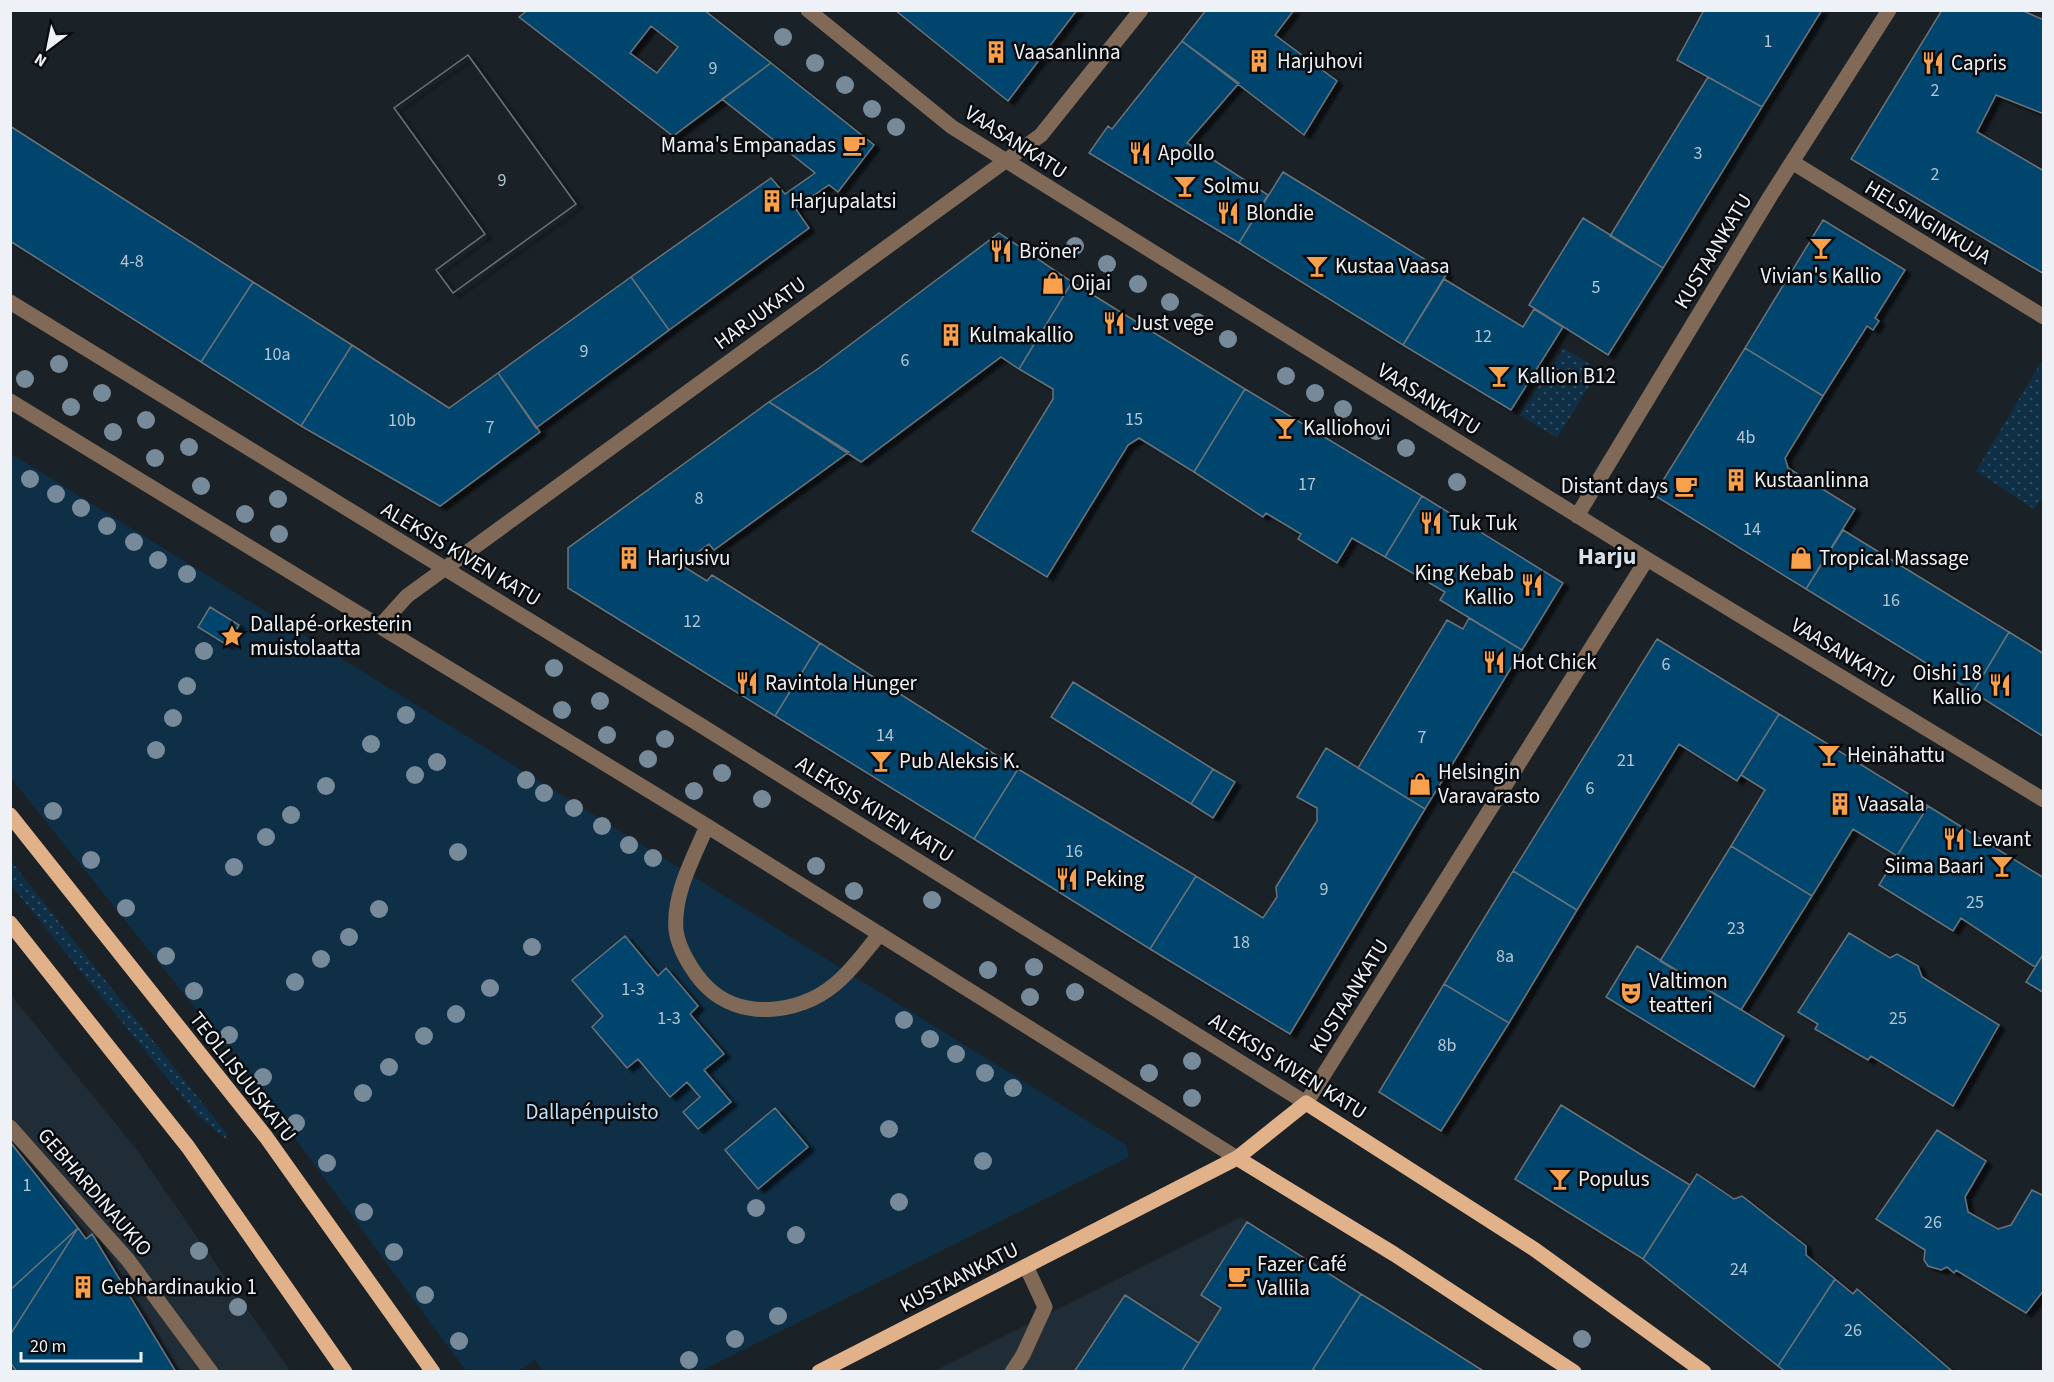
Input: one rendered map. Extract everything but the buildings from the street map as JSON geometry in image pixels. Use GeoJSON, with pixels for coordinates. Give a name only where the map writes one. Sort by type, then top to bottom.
{"type":"FeatureCollection","features":[{"type":"Feature","properties":{"kind":"main road","name":"TEOLLISUUSKATU"},"geometry":{"type":"LineString","coordinates":[[10,815],[266,1137],[433,1371]]}},
{"type":"Feature","properties":{"kind":"main road"},"geometry":{"type":"LineString","coordinates":[[10,923],[188,1147],[345,1371]]}},
{"type":"Feature","properties":{"kind":"main road","name":"KUSTAANKATU"},"geometry":{"type":"LineString","coordinates":[[819,1371],[1237,1158],[1306,1103]]}},
{"type":"Feature","properties":{"kind":"main road","name":"ALEKSIS KIVEN KATU"},"geometry":{"type":"LineString","coordinates":[[1306,1103],[1488,1217],[1614,1304],[1704,1371]]}},
{"type":"Feature","properties":{"kind":"main road"},"geometry":{"type":"LineString","coordinates":[[1237,1158],[1403,1260],[1574,1371]]}},
{"type":"Feature","properties":{"kind":"street","name":"VAASANKATU"},"geometry":{"type":"LineString","coordinates":[[808,10],[952,126],[1005,160],[1577,516],[2043,800]]}},
{"type":"Feature","properties":{"kind":"street","name":"HARJUKATU"},"geometry":{"type":"LineString","coordinates":[[380,626],[407,596],[1041,135],[1141,10]]}},
{"type":"Feature","properties":{"kind":"street","name":"KUSTAANKATU"},"geometry":{"type":"LineString","coordinates":[[1577,516],[1792,162],[1889,10]]}},
{"type":"Feature","properties":{"kind":"street","name":"HELSINGINKUJA"},"geometry":{"type":"LineString","coordinates":[[1792,162],[2043,317]]}},
{"type":"Feature","properties":{"kind":"street","name":"ALEKSIS KIVEN KATU"},"geometry":{"type":"LineString","coordinates":[[10,302],[1306,1103]]}},
{"type":"Feature","properties":{"kind":"street"},"geometry":{"type":"LineString","coordinates":[[10,401],[707,826],[1237,1158]]}},
{"type":"Feature","properties":{"kind":"street","name":"KUSTAANKATU"},"geometry":{"type":"LineString","coordinates":[[1306,1103],[1647,559]]}},
{"type":"Feature","properties":{"kind":"street"},"geometry":{"type":"LineString","coordinates":[[707,826],[682,886],[676,910],[676,932],[697,976],[715,996],[735,1006],[760,1011],[810,1000],[834,986],[880,934]]}},
{"type":"Feature","properties":{"kind":"street","name":"GEBHARDINAUKIO"},"geometry":{"type":"LineString","coordinates":[[10,1127],[128,1260],[211,1371]]}},
{"type":"Feature","properties":{"kind":"street"},"geometry":{"type":"LineString","coordinates":[[1012,1371],[1023,1355],[1046,1307],[1026,1266]]}},
{"type":"Feature","properties":{"kind":"shaded area"},"geometry":{"type":"Polygon","coordinates":[[[10,994],[136,1149],[290,1371],[11,1371],[10,994]]]}},
{"type":"Feature","properties":{"kind":"shaded area"},"geometry":{"type":"Polygon","coordinates":[[[1241,1217],[1485,1371],[933,1372],[1241,1217]]]}},
{"type":"Feature","properties":{"kind":"green space"},"geometry":{"type":"Polygon","coordinates":[[[1564,348],[1599,370],[1557,438],[1520,415],[1564,348]]]}},
{"type":"Feature","properties":{"kind":"green space"},"geometry":{"type":"Polygon","coordinates":[[[2043,359],[2043,502],[2040,500],[2034,509],[1976,471],[2043,359]]]}},
{"type":"Feature","properties":{"kind":"green space","name":"Dallapénpuisto"},"geometry":{"type":"Polygon","coordinates":[[[10,453],[1126,1145],[1129,1157],[701,1371],[543,1371],[535,1360],[518,1371],[466,1371],[244,1069],[11,778],[10,453]]]}},
{"type":"Feature","properties":{"kind":"green space"},"geometry":{"type":"Polygon","coordinates":[[[10,860],[227,1134],[226,1139],[198,1116],[11,885],[10,860]]]}},
{"type":"Feature","properties":{"kind":"place","name":"Vaasanlinna"},"geometry":{"type":"Point","coordinates":[996,52]}},
{"type":"Feature","properties":{"kind":"place","name":"Harjuhovi"},"geometry":{"type":"Point","coordinates":[1259,61]}},
{"type":"Feature","properties":{"kind":"place","name":"Capris"},"geometry":{"type":"Point","coordinates":[1933,63]}},
{"type":"Feature","properties":{"kind":"place","name":"Mama's Empanadas"},"geometry":{"type":"Point","coordinates":[854,145]}},
{"type":"Feature","properties":{"kind":"place","name":"Apollo"},"geometry":{"type":"Point","coordinates":[1140,153]}},
{"type":"Feature","properties":{"kind":"place","name":"Solmu"},"geometry":{"type":"Point","coordinates":[1185,186]}},
{"type":"Feature","properties":{"kind":"place","name":"Harjupalatsi"},"geometry":{"type":"Point","coordinates":[772,201]}},
{"type":"Feature","properties":{"kind":"place","name":"Blondie"},"geometry":{"type":"Point","coordinates":[1228,213]}},
{"type":"Feature","properties":{"kind":"place","name":"Vivian's Kallio"},"geometry":{"type":"Point","coordinates":[1821,248]}},
{"type":"Feature","properties":{"kind":"place","name":"Bröner"},"geometry":{"type":"Point","coordinates":[1001,251]}},
{"type":"Feature","properties":{"kind":"place","name":"Kustaa Vaasa"},"geometry":{"type":"Point","coordinates":[1317,266]}},
{"type":"Feature","properties":{"kind":"place","name":"Oijai"},"geometry":{"type":"Point","coordinates":[1053,283]}},
{"type":"Feature","properties":{"kind":"place","name":"Just vege"},"geometry":{"type":"Point","coordinates":[1114,323]}},
{"type":"Feature","properties":{"kind":"place","name":"Kulmakallio"},"geometry":{"type":"Point","coordinates":[951,335]}},
{"type":"Feature","properties":{"kind":"place","name":"Kallion B12"},"geometry":{"type":"Point","coordinates":[1499,376]}},
{"type":"Feature","properties":{"kind":"place","name":"Kalliohovi"},"geometry":{"type":"Point","coordinates":[1285,428]}},
{"type":"Feature","properties":{"kind":"place","name":"Kustaanlinna"},"geometry":{"type":"Point","coordinates":[1736,480]}},
{"type":"Feature","properties":{"kind":"place","name":"Distant days"},"geometry":{"type":"Point","coordinates":[1686,486]}},
{"type":"Feature","properties":{"kind":"place","name":"Tuk Tuk"},"geometry":{"type":"Point","coordinates":[1431,523]}},
{"type":"Feature","properties":{"kind":"place","name":"Harjusivu"},"geometry":{"type":"Point","coordinates":[629,558]}},
{"type":"Feature","properties":{"kind":"place","name":"Tropical Massage"},"geometry":{"type":"Point","coordinates":[1801,558]}},
{"type":"Feature","properties":{"kind":"place","name":"King Kebab Kallio"},"geometry":{"type":"Point","coordinates":[1532,585]}},
{"type":"Feature","properties":{"kind":"place","name":"Dallapé-orkesterin muistolaatta"},"geometry":{"type":"Point","coordinates":[232,636]}},
{"type":"Feature","properties":{"kind":"place","name":"Hot Chick"},"geometry":{"type":"Point","coordinates":[1494,662]}},
{"type":"Feature","properties":{"kind":"place","name":"Ravintola Hunger"},"geometry":{"type":"Point","coordinates":[747,683]}},
{"type":"Feature","properties":{"kind":"place","name":"Oishi 18 Kallio"},"geometry":{"type":"Point","coordinates":[2000,685]}},
{"type":"Feature","properties":{"kind":"place","name":"Heinähattu"},"geometry":{"type":"Point","coordinates":[1829,755]}},
{"type":"Feature","properties":{"kind":"place","name":"Pub Aleksis K."},"geometry":{"type":"Point","coordinates":[881,761]}},
{"type":"Feature","properties":{"kind":"place","name":"Helsingin Varavarasto"},"geometry":{"type":"Point","coordinates":[1420,784]}},
{"type":"Feature","properties":{"kind":"place","name":"Vaasala"},"geometry":{"type":"Point","coordinates":[1840,804]}},
{"type":"Feature","properties":{"kind":"place","name":"Levant"},"geometry":{"type":"Point","coordinates":[1954,839]}},
{"type":"Feature","properties":{"kind":"place","name":"Siima Baari"},"geometry":{"type":"Point","coordinates":[2002,866]}},
{"type":"Feature","properties":{"kind":"place","name":"Peking"},"geometry":{"type":"Point","coordinates":[1067,879]}},
{"type":"Feature","properties":{"kind":"place","name":"Valtimon teatteri"},"geometry":{"type":"Point","coordinates":[1631,993]}},
{"type":"Feature","properties":{"kind":"place","name":"Populus"},"geometry":{"type":"Point","coordinates":[1560,1179]}},
{"type":"Feature","properties":{"kind":"place","name":"Fazer Café Vallila"},"geometry":{"type":"Point","coordinates":[1239,1276]}},
{"type":"Feature","properties":{"kind":"place","name":"Gebhardinaukio 1"},"geometry":{"type":"Point","coordinates":[83,1287]}},
{"type":"Feature","properties":{"kind":"district","name":"Harju"},"geometry":{"type":"Point","coordinates":[1607,556]}}]}
